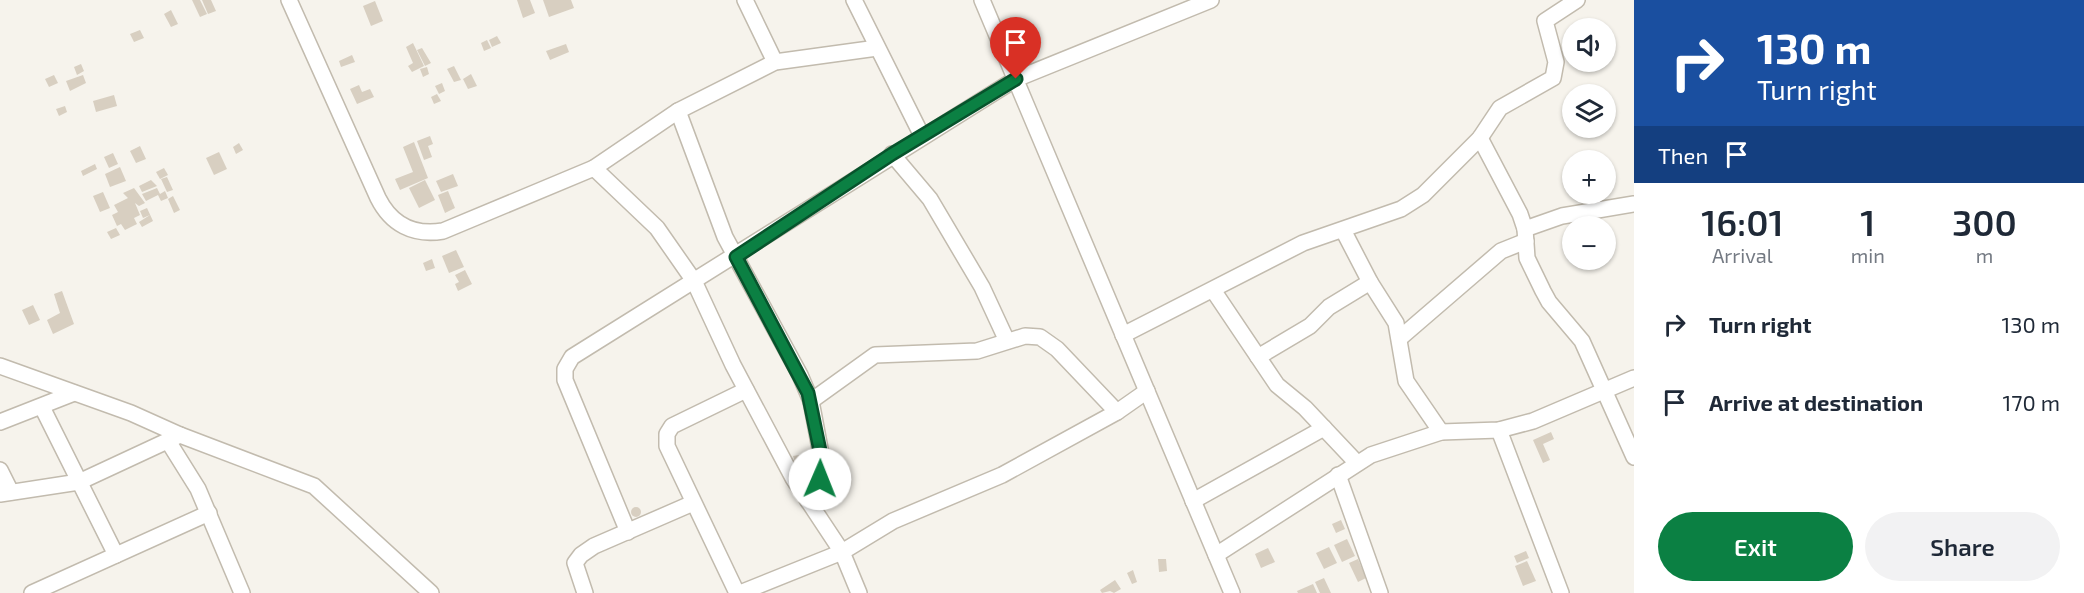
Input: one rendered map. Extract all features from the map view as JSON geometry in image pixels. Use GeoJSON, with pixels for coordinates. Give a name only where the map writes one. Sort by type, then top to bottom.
{"type":"FeatureCollection","features":[{"type":"Feature","properties":{"kind":"street"},"geometry":{"type":"LineString","coordinates":[[289,0],[378,198],[390,217],[399,224],[420,232],[443,231],[594,168],[678,111],[775,62],[877,48]]}},
{"type":"Feature","properties":{"kind":"street"},"geometry":{"type":"LineString","coordinates":[[744,0],[775,62]]}},
{"type":"Feature","properties":{"kind":"street"},"geometry":{"type":"LineString","coordinates":[[854,0],[922,136]]}},
{"type":"Feature","properties":{"kind":"street"},"geometry":{"type":"LineString","coordinates":[[982,0],[1232,593]]}},
{"type":"Feature","properties":{"kind":"street"},"geometry":{"type":"LineString","coordinates":[[628,532],[565,380],[564,369],[572,357],[736,257],[892,154],[1016,79],[1212,0]]}},
{"type":"Feature","properties":{"kind":"street"},"geometry":{"type":"LineString","coordinates":[[1123,334],[1213,291],[1303,243],[1401,209],[1423,195],[1480,138],[1500,108],[1553,78],[1556,62],[1545,21],[1577,0]]}},
{"type":"Feature","properties":{"kind":"street"},"geometry":{"type":"LineString","coordinates":[[678,111],[725,237],[800,375],[811,401],[824,470],[808,501]]}},
{"type":"Feature","properties":{"kind":"street"},"geometry":{"type":"LineString","coordinates":[[1480,138],[1525,235],[1527,258],[1549,302],[1582,341],[1634,457]]}},
{"type":"Feature","properties":{"kind":"street"},"geometry":{"type":"LineString","coordinates":[[892,154],[930,199],[981,287],[1007,341]]}},
{"type":"Feature","properties":{"kind":"street"},"geometry":{"type":"LineString","coordinates":[[594,168],[657,228],[694,281],[746,390],[808,501],[842,552],[859,593]]}},
{"type":"Feature","properties":{"kind":"street"},"geometry":{"type":"LineString","coordinates":[[1400,338],[1501,251],[1525,235],[1562,216],[1634,204]]}},
{"type":"Feature","properties":{"kind":"street"},"geometry":{"type":"LineString","coordinates":[[1343,230],[1370,282],[1388,308],[1400,338],[1401,367],[1406,381],[1441,432]]}},
{"type":"Feature","properties":{"kind":"street"},"geometry":{"type":"LineString","coordinates":[[1258,357],[1310,326],[1329,307],[1370,282]]}},
{"type":"Feature","properties":{"kind":"street"},"geometry":{"type":"LineString","coordinates":[[1213,291],[1277,385],[1305,408],[1356,462]]}},
{"type":"Feature","properties":{"kind":"street"},"geometry":{"type":"LineString","coordinates":[[811,401],[874,355],[977,351],[1025,336],[1040,337],[1057,349],[1117,412]]}},
{"type":"Feature","properties":{"kind":"street"},"geometry":{"type":"LineString","coordinates":[[0,366],[131,413],[174,438],[314,486],[431,593]]}},
{"type":"Feature","properties":{"kind":"street"},"geometry":{"type":"LineString","coordinates":[[1216,555],[1356,462],[1371,455],[1441,432],[1499,430],[1559,412],[1634,378]]}},
{"type":"Feature","properties":{"kind":"street"},"geometry":{"type":"LineString","coordinates":[[746,390],[672,426],[668,434],[667,446],[739,593],[842,552],[893,521],[1002,475],[1117,412],[1147,391]]}},
{"type":"Feature","properties":{"kind":"street"},"geometry":{"type":"LineString","coordinates":[[0,422],[74,393]]}},
{"type":"Feature","properties":{"kind":"street"},"geometry":{"type":"LineString","coordinates":[[42,407],[116,555]]}},
{"type":"Feature","properties":{"kind":"street"},"geometry":{"type":"LineString","coordinates":[[1193,501],[1324,428]]}},
{"type":"Feature","properties":{"kind":"street"},"geometry":{"type":"LineString","coordinates":[[1499,430],[1561,593]]}},
{"type":"Feature","properties":{"kind":"street"},"geometry":{"type":"LineString","coordinates":[[0,470],[5,493],[79,482],[174,438]]}},
{"type":"Feature","properties":{"kind":"street"},"geometry":{"type":"LineString","coordinates":[[174,438],[209,513],[242,593]]}},
{"type":"Feature","properties":{"kind":"street"},"geometry":{"type":"LineString","coordinates":[[1338,475],[1380,593]]}},
{"type":"Feature","properties":{"kind":"street"},"geometry":{"type":"LineString","coordinates":[[585,593],[575,563],[580,555],[693,503]]}},
{"type":"Feature","properties":{"kind":"street"},"geometry":{"type":"LineString","coordinates":[[43,591],[209,513]]}},
{"type":"Feature","properties":{"kind":"building"},"geometry":{"type":"Polygon","coordinates":[[[192,0],[200,0],[207,14],[200,17],[192,0]]]}},
{"type":"Feature","properties":{"kind":"building"},"geometry":{"type":"Polygon","coordinates":[[[202,0],[211,0],[216,11],[208,14],[202,0]]]}},
{"type":"Feature","properties":{"kind":"building"},"geometry":{"type":"Polygon","coordinates":[[[517,0],[530,0],[535,13],[523,18],[517,0]]]}},
{"type":"Feature","properties":{"kind":"building"},"geometry":{"type":"Polygon","coordinates":[[[543,0],[571,0],[574,8],[549,17],[543,0]]]}},
{"type":"Feature","properties":{"kind":"building"},"geometry":{"type":"Polygon","coordinates":[[[375,1],[383,21],[371,26],[363,6],[375,1]]]}},
{"type":"Feature","properties":{"kind":"building"},"geometry":{"type":"Polygon","coordinates":[[[171,10],[178,24],[171,27],[164,14],[171,10]]]}},
{"type":"Feature","properties":{"kind":"building"},"geometry":{"type":"Polygon","coordinates":[[[140,30],[144,38],[134,42],[130,34],[140,30]]]}},
{"type":"Feature","properties":{"kind":"building"},"geometry":{"type":"Polygon","coordinates":[[[497,36],[501,43],[492,47],[489,40],[497,36]]]}},
{"type":"Feature","properties":{"kind":"building"},"geometry":{"type":"Polygon","coordinates":[[[487,40],[491,48],[484,51],[481,43],[487,40]]]}},
{"type":"Feature","properties":{"kind":"building"},"geometry":{"type":"Polygon","coordinates":[[[413,43],[424,66],[412,72],[408,66],[413,63],[406,47],[413,43]]]}},
{"type":"Feature","properties":{"kind":"building"},"geometry":{"type":"Polygon","coordinates":[[[566,44],[569,52],[550,60],[546,51],[566,44]]]}},
{"type":"Feature","properties":{"kind":"building"},"geometry":{"type":"Polygon","coordinates":[[[422,48],[431,63],[425,66],[417,50],[422,48]]]}},
{"type":"Feature","properties":{"kind":"building"},"geometry":{"type":"Polygon","coordinates":[[[352,55],[355,62],[341,67],[339,61],[352,55]]]}},
{"type":"Feature","properties":{"kind":"building"},"geometry":{"type":"Polygon","coordinates":[[[81,64],[84,71],[77,75],[74,67],[81,64]]]}},
{"type":"Feature","properties":{"kind":"building"},"geometry":{"type":"Polygon","coordinates":[[[454,66],[461,80],[454,82],[447,69],[454,66]]]}},
{"type":"Feature","properties":{"kind":"building"},"geometry":{"type":"Polygon","coordinates":[[[427,67],[429,74],[423,77],[420,69],[427,67]]]}},
{"type":"Feature","properties":{"kind":"building"},"geometry":{"type":"Polygon","coordinates":[[[471,74],[477,86],[468,89],[463,79],[471,74]]]}},
{"type":"Feature","properties":{"kind":"building"},"geometry":{"type":"Polygon","coordinates":[[[54,75],[58,83],[49,87],[45,79],[54,75]]]}},
{"type":"Feature","properties":{"kind":"building"},"geometry":{"type":"Polygon","coordinates":[[[83,75],[86,83],[70,91],[66,81],[83,75]]]}},
{"type":"Feature","properties":{"kind":"building"},"geometry":{"type":"Polygon","coordinates":[[[442,83],[445,91],[439,94],[435,86],[442,83]]]}},
{"type":"Feature","properties":{"kind":"building"},"geometry":{"type":"Polygon","coordinates":[[[359,85],[362,92],[370,89],[374,97],[357,104],[350,89],[359,85]]]}},
{"type":"Feature","properties":{"kind":"building"},"geometry":{"type":"Polygon","coordinates":[[[437,94],[441,101],[434,104],[431,97],[437,94]]]}},
{"type":"Feature","properties":{"kind":"building"},"geometry":{"type":"Polygon","coordinates":[[[114,95],[117,106],[96,112],[93,101],[114,95]]]}},
{"type":"Feature","properties":{"kind":"building"},"geometry":{"type":"Polygon","coordinates":[[[65,106],[67,112],[59,116],[56,109],[65,106]]]}},
{"type":"Feature","properties":{"kind":"building"},"geometry":{"type":"Polygon","coordinates":[[[430,136],[433,144],[428,146],[432,157],[424,160],[417,141],[430,136]]]}},
{"type":"Feature","properties":{"kind":"building"},"geometry":{"type":"Polygon","coordinates":[[[414,142],[428,178],[400,190],[395,179],[413,172],[403,147],[414,142]]]}},
{"type":"Feature","properties":{"kind":"building"},"geometry":{"type":"Polygon","coordinates":[[[239,143],[243,150],[236,154],[233,147],[239,143]]]}},
{"type":"Feature","properties":{"kind":"building"},"geometry":{"type":"Polygon","coordinates":[[[140,146],[146,159],[136,163],[130,151],[140,146]]]}},
{"type":"Feature","properties":{"kind":"building"},"geometry":{"type":"Polygon","coordinates":[[[219,152],[227,169],[214,175],[206,158],[219,152]]]}},
{"type":"Feature","properties":{"kind":"building"},"geometry":{"type":"Polygon","coordinates":[[[113,153],[118,164],[109,168],[104,157],[113,153]]]}},
{"type":"Feature","properties":{"kind":"building"},"geometry":{"type":"Polygon","coordinates":[[[95,164],[97,169],[83,176],[81,171],[95,164]]]}},
{"type":"Feature","properties":{"kind":"building"},"geometry":{"type":"Polygon","coordinates":[[[120,167],[126,181],[110,187],[105,174],[120,167]]]}},
{"type":"Feature","properties":{"kind":"building"},"geometry":{"type":"Polygon","coordinates":[[[164,168],[168,175],[160,179],[156,172],[164,168]]]}},
{"type":"Feature","properties":{"kind":"building"},"geometry":{"type":"Polygon","coordinates":[[[453,174],[458,186],[441,192],[436,181],[453,174]]]}},
{"type":"Feature","properties":{"kind":"building"},"geometry":{"type":"Polygon","coordinates":[[[167,177],[173,190],[167,192],[161,179],[167,177]]]}},
{"type":"Feature","properties":{"kind":"building"},"geometry":{"type":"Polygon","coordinates":[[[151,180],[157,186],[142,192],[139,186],[151,180]]]}},
{"type":"Feature","properties":{"kind":"building"},"geometry":{"type":"Polygon","coordinates":[[[425,180],[435,200],[419,208],[409,188],[425,180]]]}},
{"type":"Feature","properties":{"kind":"building"},"geometry":{"type":"Polygon","coordinates":[[[134,188],[145,203],[139,206],[135,203],[140,215],[134,218],[137,224],[125,230],[121,224],[117,226],[112,215],[118,212],[114,205],[128,198],[123,193],[134,188]]]}},
{"type":"Feature","properties":{"kind":"building"},"geometry":{"type":"Polygon","coordinates":[[[157,188],[160,194],[165,191],[168,198],[161,201],[158,195],[146,201],[142,194],[157,188]]]}},
{"type":"Feature","properties":{"kind":"building"},"geometry":{"type":"Polygon","coordinates":[[[448,191],[455,208],[445,213],[438,195],[448,191]]]}},
{"type":"Feature","properties":{"kind":"building"},"geometry":{"type":"Polygon","coordinates":[[[103,192],[110,208],[100,212],[93,196],[103,192]]]}},
{"type":"Feature","properties":{"kind":"building"},"geometry":{"type":"Polygon","coordinates":[[[173,196],[180,210],[174,213],[168,199],[173,196]]]}},
{"type":"Feature","properties":{"kind":"building"},"geometry":{"type":"Polygon","coordinates":[[[147,208],[153,221],[142,227],[139,222],[150,215],[143,218],[140,211],[147,208]]]}},
{"type":"Feature","properties":{"kind":"building"},"geometry":{"type":"Polygon","coordinates":[[[116,228],[120,235],[111,239],[107,232],[116,228]]]}},
{"type":"Feature","properties":{"kind":"building"},"geometry":{"type":"Polygon","coordinates":[[[456,250],[464,267],[449,273],[442,256],[456,250]]]}},
{"type":"Feature","properties":{"kind":"building"},"geometry":{"type":"Polygon","coordinates":[[[432,259],[435,268],[426,271],[423,263],[432,259]]]}},
{"type":"Feature","properties":{"kind":"building"},"geometry":{"type":"Polygon","coordinates":[[[465,270],[472,284],[458,291],[455,284],[459,282],[455,275],[465,270]]]}},
{"type":"Feature","properties":{"kind":"building"},"geometry":{"type":"Polygon","coordinates":[[[62,291],[74,324],[53,334],[47,320],[60,313],[54,294],[62,291]]]}},
{"type":"Feature","properties":{"kind":"building"},"geometry":{"type":"Polygon","coordinates":[[[33,305],[40,320],[29,325],[22,310],[33,305]]]}},
{"type":"Feature","properties":{"kind":"building"},"geometry":{"type":"Polygon","coordinates":[[[1551,432],[1554,439],[1543,444],[1550,460],[1543,463],[1533,440],[1551,432]]]}},
{"type":"Feature","properties":{"kind":"building"},"geometry":{"type":"Polygon","coordinates":[[[799,455],[805,478],[800,479],[793,456],[799,455]]]}},
{"type":"Feature","properties":{"kind":"building"},"geometry":{"type":"Polygon","coordinates":[[[636,507],[640,508],[640,516],[636,517],[632,516],[631,512],[632,508],[636,507]]]}},
{"type":"Feature","properties":{"kind":"building"},"geometry":{"type":"Polygon","coordinates":[[[1341,520],[1345,529],[1336,533],[1332,524],[1341,520]]]}},
{"type":"Feature","properties":{"kind":"building"},"geometry":{"type":"Polygon","coordinates":[[[1347,539],[1355,556],[1342,562],[1334,545],[1347,539]]]}},
{"type":"Feature","properties":{"kind":"building"},"geometry":{"type":"Polygon","coordinates":[[[1329,547],[1337,563],[1324,569],[1316,553],[1329,547]]]}},
{"type":"Feature","properties":{"kind":"building"},"geometry":{"type":"Polygon","coordinates":[[[1268,548],[1275,562],[1261,568],[1255,554],[1268,548]]]}},
{"type":"Feature","properties":{"kind":"building"},"geometry":{"type":"Polygon","coordinates":[[[1526,551],[1529,558],[1517,563],[1514,556],[1526,551]]]}},
{"type":"Feature","properties":{"kind":"building"},"geometry":{"type":"Polygon","coordinates":[[[1158,559],[1166,559],[1167,571],[1159,572],[1158,559]]]}},
{"type":"Feature","properties":{"kind":"building"},"geometry":{"type":"Polygon","coordinates":[[[1358,559],[1366,578],[1358,582],[1349,563],[1358,559]]]}},
{"type":"Feature","properties":{"kind":"building"},"geometry":{"type":"Polygon","coordinates":[[[1527,561],[1536,581],[1523,586],[1515,566],[1527,561]]]}},
{"type":"Feature","properties":{"kind":"building"},"geometry":{"type":"Polygon","coordinates":[[[1133,570],[1137,582],[1132,584],[1127,573],[1133,570]]]}},
{"type":"Feature","properties":{"kind":"building"},"geometry":{"type":"Polygon","coordinates":[[[1324,578],[1331,593],[1320,593],[1315,582],[1324,578]]]}},
{"type":"Feature","properties":{"kind":"building"},"geometry":{"type":"Polygon","coordinates":[[[1115,580],[1121,589],[1114,593],[1110,591],[1102,593],[1100,590],[1115,580]]]}},
{"type":"Feature","properties":{"kind":"building"},"geometry":{"type":"Polygon","coordinates":[[[1313,584],[1317,593],[1298,593],[1297,591],[1313,584]]]}},
{"type":"Feature","properties":{"kind":"route"},"geometry":{"type":"LineString","coordinates":[[820,479],[824,470],[811,401],[800,375],[736,257],[892,154],[1016,79]]}}]}
